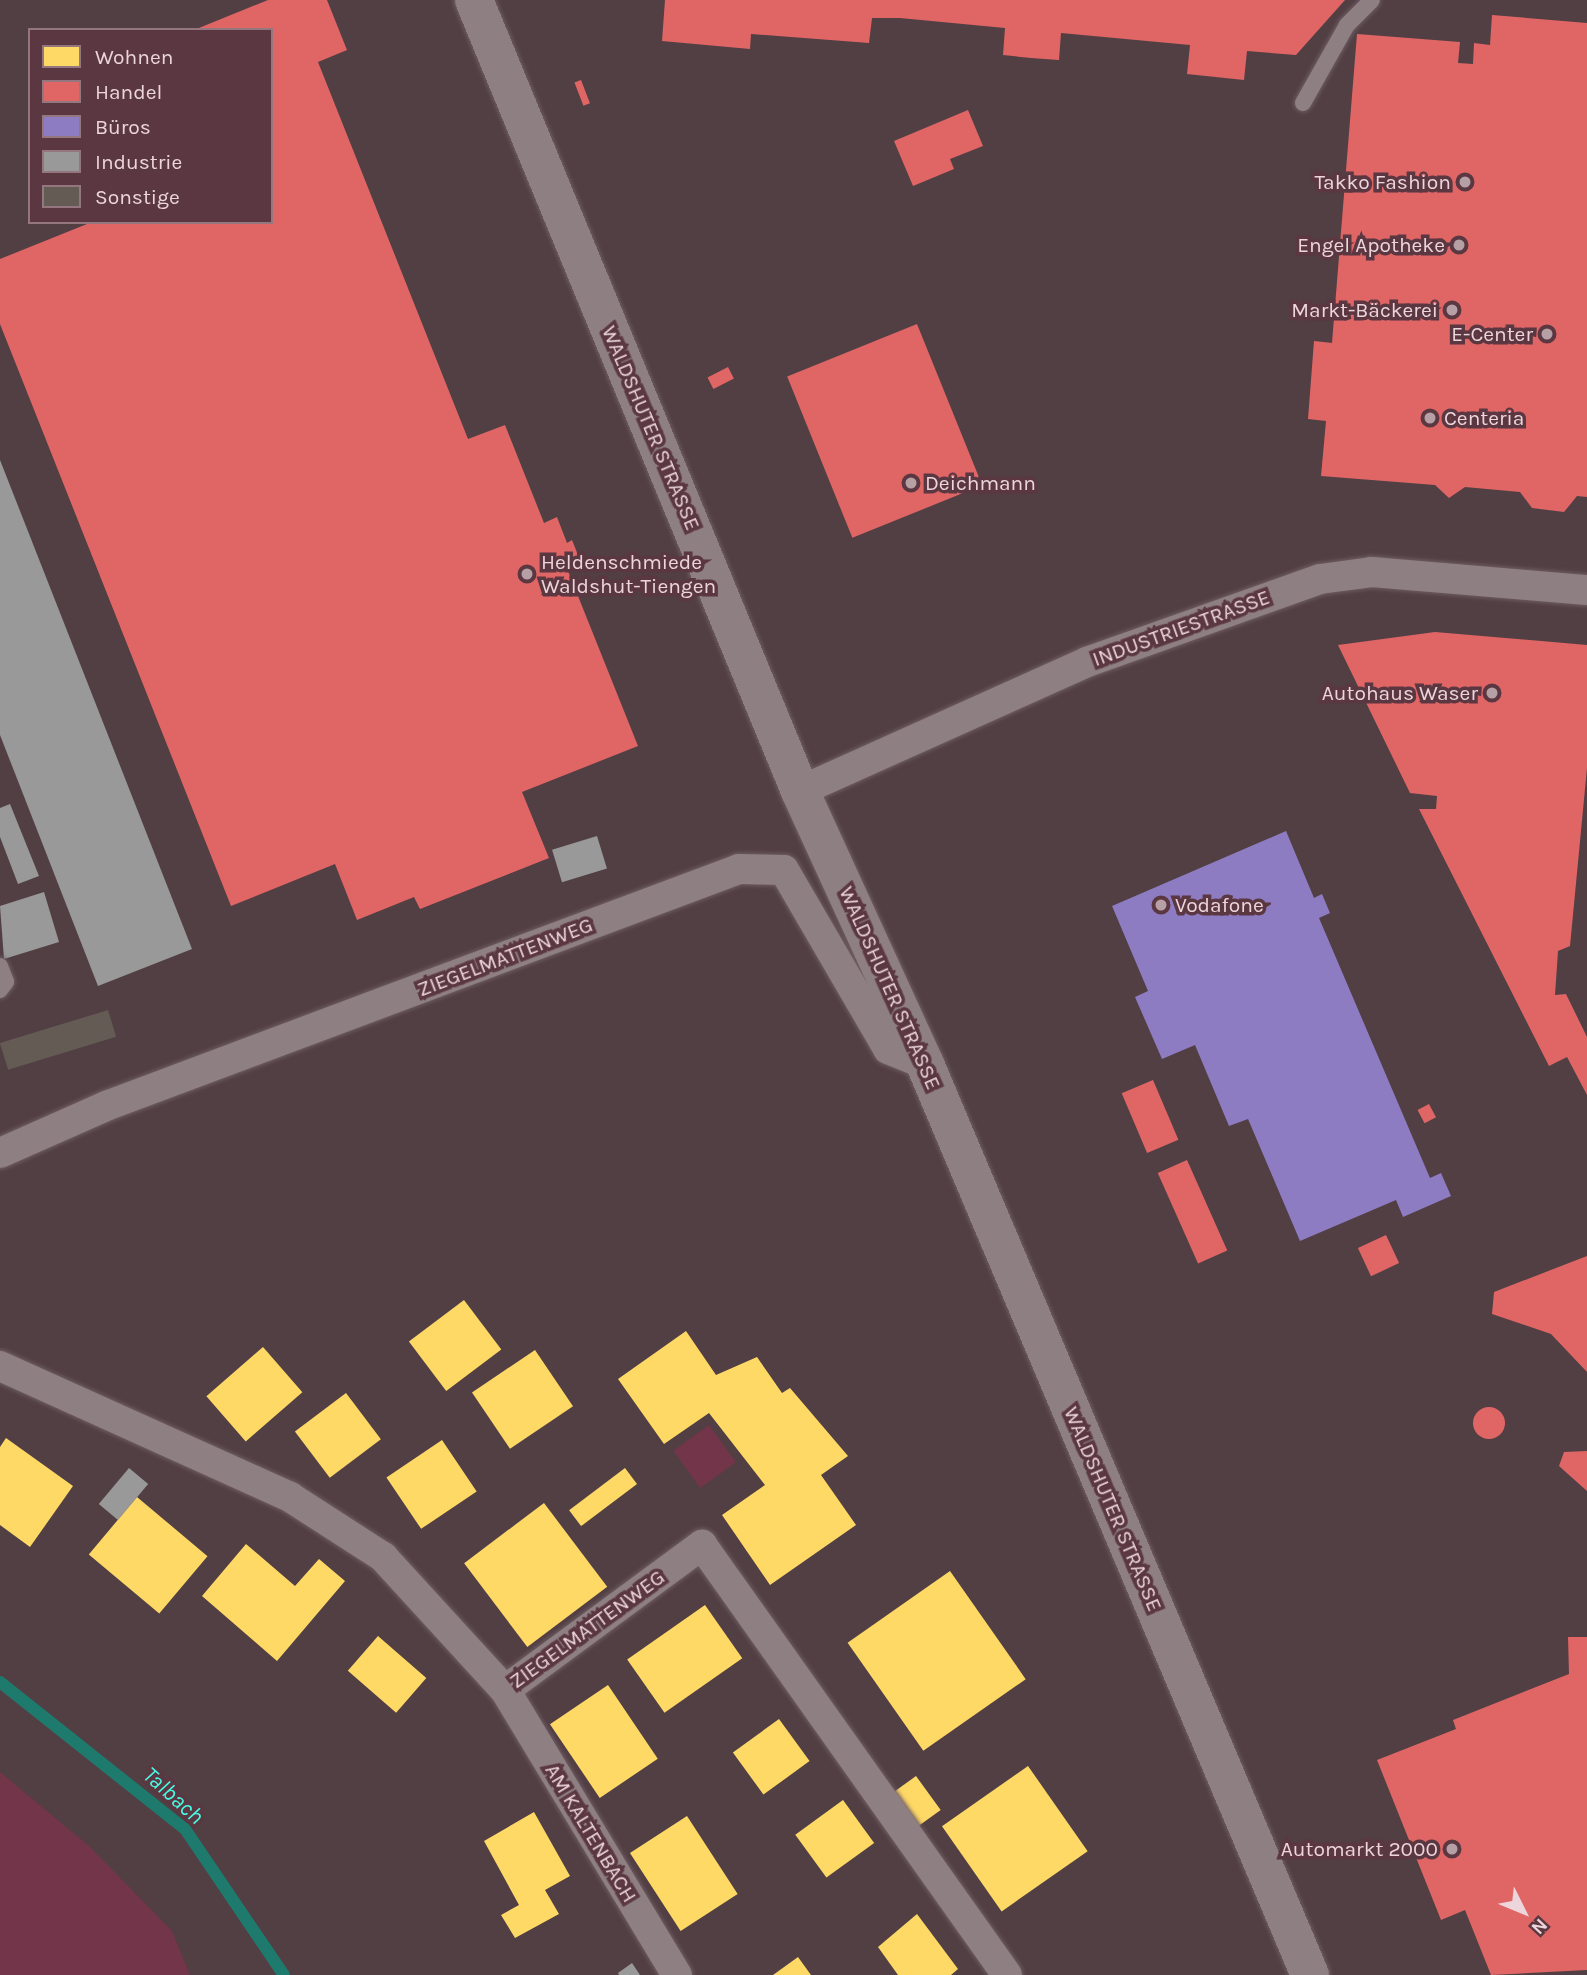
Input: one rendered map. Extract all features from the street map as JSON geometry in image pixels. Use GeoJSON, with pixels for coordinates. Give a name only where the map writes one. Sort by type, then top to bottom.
{"type":"FeatureCollection","features":[{"type":"Feature","properties":{"kind":"main road","name":"WALDSHUTER STRASSE"},"geometry":{"type":"LineString","coordinates":[[474,0],[800,791],[925,1064],[1310,1975]]}},
{"type":"Feature","properties":{"kind":"street","name":"INDUSTRIESTRASSE"},"geometry":{"type":"LineString","coordinates":[[800,791],[1087,662],[1320,579],[1372,572],[1587,590]]}},
{"type":"Feature","properties":{"kind":"street","name":"ZIEGELMATTENWEG"},"geometry":{"type":"LineString","coordinates":[[0,1153],[106,1106],[739,869],[784,870],[888,1049],[925,1064]]}},
{"type":"Feature","properties":{"kind":"street","name":"ZIEGELMATTENWEG"},"geometry":{"type":"LineString","coordinates":[[0,1366],[339,1524],[391,1566],[505,1690],[702,1545],[1007,1975]]}},
{"type":"Feature","properties":{"kind":"street","name":"AM KALTENBACH"},"geometry":{"type":"LineString","coordinates":[[505,1690],[677,1975]]}},
{"type":"Feature","properties":{"kind":"lane"},"geometry":{"type":"LineString","coordinates":[[1303,103],[1347,25],[1372,0]]}},
{"type":"Feature","properties":{"kind":"lane"},"geometry":{"type":"LineString","coordinates":[[0,967],[6,982],[0,990]]}},
{"type":"Feature","properties":{"kind":"shaded area"},"geometry":{"type":"Polygon","coordinates":[[[709,1425],[736,1462],[700,1488],[673,1451],[709,1425]]]}},
{"type":"Feature","properties":{"kind":"shaded area"},"geometry":{"type":"Polygon","coordinates":[[[0,1772],[89,1846],[172,1931],[190,1975],[0,1975],[0,1772]]]}},
{"type":"Feature","properties":{"kind":"building: Wohnen"},"geometry":{"type":"Polygon","coordinates":[[[464,1300],[501,1350],[446,1391],[409,1342],[464,1300]]]}},
{"type":"Feature","properties":{"kind":"building: Wohnen"},"geometry":{"type":"Polygon","coordinates":[[[686,1331],[716,1375],[757,1357],[782,1393],[790,1388],[848,1456],[821,1475],[856,1525],[770,1585],[722,1515],[765,1485],[709,1413],[664,1444],[618,1379],[686,1331]]]}},
{"type":"Feature","properties":{"kind":"building: Wohnen"},"geometry":{"type":"Polygon","coordinates":[[[263,1347],[302,1392],[246,1441],[206,1396],[263,1347]]]}},
{"type":"Feature","properties":{"kind":"building: Wohnen"},"geometry":{"type":"Polygon","coordinates":[[[535,1350],[573,1406],[510,1449],[472,1392],[535,1350]]]}},
{"type":"Feature","properties":{"kind":"building: Wohnen"},"geometry":{"type":"Polygon","coordinates":[[[346,1393],[381,1439],[330,1478],[295,1432],[346,1393]]]}},
{"type":"Feature","properties":{"kind":"building: Wohnen"},"geometry":{"type":"Polygon","coordinates":[[[6,1438],[73,1486],[30,1547],[0,1525],[0,1447],[6,1438]]]}},
{"type":"Feature","properties":{"kind":"building: Wohnen"},"geometry":{"type":"Polygon","coordinates":[[[442,1440],[477,1491],[421,1529],[386,1477],[442,1440]]]}},
{"type":"Feature","properties":{"kind":"building: Wohnen"},"geometry":{"type":"Polygon","coordinates":[[[625,1468],[637,1484],[581,1526],[569,1510],[625,1468]]]}},
{"type":"Feature","properties":{"kind":"building: Wohnen"},"geometry":{"type":"Polygon","coordinates":[[[137,1497],[207,1556],[159,1614],[89,1554],[137,1497]]]}},
{"type":"Feature","properties":{"kind":"building: Wohnen"},"geometry":{"type":"Polygon","coordinates":[[[544,1503],[607,1587],[527,1647],[464,1563],[544,1503]]]}},
{"type":"Feature","properties":{"kind":"building: Wohnen"},"geometry":{"type":"Polygon","coordinates":[[[246,1544],[295,1586],[319,1559],[345,1581],[277,1661],[202,1596],[246,1544]]]}},
{"type":"Feature","properties":{"kind":"building: Wohnen"},"geometry":{"type":"Polygon","coordinates":[[[950,1571],[1026,1679],[923,1751],[848,1643],[950,1571]]]}},
{"type":"Feature","properties":{"kind":"building: Wohnen"},"geometry":{"type":"Polygon","coordinates":[[[705,1605],[742,1658],[664,1713],[627,1659],[705,1605]]]}},
{"type":"Feature","properties":{"kind":"building: Wohnen"},"geometry":{"type":"Polygon","coordinates":[[[378,1636],[426,1678],[396,1713],[348,1671],[378,1636]]]}},
{"type":"Feature","properties":{"kind":"building: Wohnen"},"geometry":{"type":"Polygon","coordinates":[[[608,1685],[658,1759],[600,1798],[550,1724],[608,1685]]]}},
{"type":"Feature","properties":{"kind":"building: Wohnen"},"geometry":{"type":"Polygon","coordinates":[[[779,1719],[810,1761],[763,1795],[733,1753],[779,1719]]]}},
{"type":"Feature","properties":{"kind":"building: Wohnen"},"geometry":{"type":"Polygon","coordinates":[[[1028,1766],[1088,1851],[1002,1911],[942,1826],[1028,1766]]]}},
{"type":"Feature","properties":{"kind":"building: Wohnen"},"geometry":{"type":"Polygon","coordinates":[[[916,1776],[941,1810],[919,1826],[894,1792],[916,1776]]]}},
{"type":"Feature","properties":{"kind":"building: Wohnen"},"geometry":{"type":"Polygon","coordinates":[[[843,1800],[874,1843],[826,1878],[795,1835],[843,1800]]]}},
{"type":"Feature","properties":{"kind":"building: Wohnen"},"geometry":{"type":"Polygon","coordinates":[[[534,1812],[570,1876],[545,1890],[559,1914],[515,1938],[501,1915],[519,1905],[484,1841],[534,1812]]]}},
{"type":"Feature","properties":{"kind":"building: Wohnen"},"geometry":{"type":"Polygon","coordinates":[[[687,1816],[738,1894],[681,1931],[630,1853],[687,1816]]]}},
{"type":"Feature","properties":{"kind":"building: Wohnen"},"geometry":{"type":"Polygon","coordinates":[[[917,1914],[958,1969],[951,1975],[898,1975],[878,1947],[917,1914]]]}},
{"type":"Feature","properties":{"kind":"building: Wohnen"},"geometry":{"type":"Polygon","coordinates":[[[798,1957],[811,1975],[773,1975],[798,1957]]]}},
{"type":"Feature","properties":{"kind":"building: Handel"},"geometry":{"type":"Polygon","coordinates":[[[268,0],[327,0],[347,50],[318,62],[468,439],[505,425],[544,523],[557,517],[567,543],[572,540],[582,565],[568,571],[638,746],[522,792],[549,858],[420,909],[414,897],[357,920],[335,864],[231,906],[0,324],[0,259],[87,224],[273,224],[273,28],[199,28],[268,0]]]}},
{"type":"Feature","properties":{"kind":"building: Handel"},"geometry":{"type":"Polygon","coordinates":[[[665,0],[1345,0],[1296,55],[1247,51],[1244,80],[1187,74],[1190,45],[1061,33],[1059,60],[1031,58],[1003,55],[1005,28],[900,18],[872,18],[869,43],[751,34],[750,49],[662,41],[665,0]]]}},
{"type":"Feature","properties":{"kind":"building: Handel"},"geometry":{"type":"Polygon","coordinates":[[[1492,15],[1587,23],[1587,497],[1577,496],[1564,512],[1532,508],[1520,492],[1465,487],[1449,498],[1435,485],[1321,476],[1326,421],[1308,419],[1314,341],[1332,343],[1357,34],[1460,42],[1458,63],[1473,64],[1474,43],[1490,45],[1492,15]]]}},
{"type":"Feature","properties":{"kind":"building: Handel"},"geometry":{"type":"Polygon","coordinates":[[[581,80],[590,103],[583,106],[574,83],[581,80]]]}},
{"type":"Feature","properties":{"kind":"building: Handel"},"geometry":{"type":"Polygon","coordinates":[[[968,110],[983,146],[950,159],[954,169],[913,186],[894,141],[968,110]]]}},
{"type":"Feature","properties":{"kind":"building: Handel"},"geometry":{"type":"Polygon","coordinates":[[[917,324],[982,485],[852,538],[787,376],[917,324]]]}},
{"type":"Feature","properties":{"kind":"building: Handel"},"geometry":{"type":"Polygon","coordinates":[[[728,367],[734,379],[713,389],[708,377],[728,367]]]}},
{"type":"Feature","properties":{"kind":"building: Handel"},"geometry":{"type":"Polygon","coordinates":[[[1435,632],[1587,645],[1587,768],[1570,946],[1558,951],[1555,995],[1566,994],[1587,1037],[1587,1095],[1567,1057],[1549,1066],[1419,809],[1436,809],[1437,796],[1410,793],[1338,645],[1435,632]]]}},
{"type":"Feature","properties":{"kind":"building: Handel"},"geometry":{"type":"Polygon","coordinates":[[[1153,1080],[1178,1140],[1147,1153],[1122,1093],[1153,1080]]]}},
{"type":"Feature","properties":{"kind":"building: Handel"},"geometry":{"type":"Polygon","coordinates":[[[1429,1104],[1436,1117],[1425,1123],[1418,1110],[1429,1104]]]}},
{"type":"Feature","properties":{"kind":"building: Handel"},"geometry":{"type":"Polygon","coordinates":[[[1187,1160],[1227,1250],[1198,1263],[1158,1173],[1187,1160]]]}},
{"type":"Feature","properties":{"kind":"building: Handel"},"geometry":{"type":"Polygon","coordinates":[[[1386,1235],[1399,1263],[1371,1276],[1358,1248],[1386,1235]]]}},
{"type":"Feature","properties":{"kind":"building: Handel"},"geometry":{"type":"Polygon","coordinates":[[[1587,1256],[1587,1372],[1551,1334],[1492,1314],[1494,1292],[1587,1256]]]}},
{"type":"Feature","properties":{"kind":"building: Handel"},"geometry":{"type":"Polygon","coordinates":[[[1489,1407],[1500,1412],[1505,1423],[1500,1434],[1489,1439],[1478,1434],[1473,1423],[1478,1412],[1489,1407]]]}},
{"type":"Feature","properties":{"kind":"building: Handel"},"geometry":{"type":"Polygon","coordinates":[[[1587,1451],[1587,1491],[1559,1466],[1564,1452],[1587,1451]]]}},
{"type":"Feature","properties":{"kind":"building: Handel"},"geometry":{"type":"Polygon","coordinates":[[[1568,1637],[1587,1637],[1587,1970],[1491,1975],[1465,1910],[1441,1920],[1377,1760],[1456,1729],[1453,1720],[1569,1674],[1568,1637]]]}},
{"type":"Feature","properties":{"kind":"building: Büros"},"geometry":{"type":"Polygon","coordinates":[[[1286,831],[1314,898],[1322,894],[1330,913],[1319,918],[1430,1178],[1441,1173],[1451,1196],[1403,1217],[1396,1200],[1300,1241],[1248,1119],[1229,1126],[1195,1045],[1162,1059],[1135,997],[1148,991],[1112,906],[1286,831]]]}},
{"type":"Feature","properties":{"kind":"building: Industrie"},"geometry":{"type":"Polygon","coordinates":[[[0,460],[192,949],[98,986],[0,735],[0,460]]]}},
{"type":"Feature","properties":{"kind":"building: Industrie"},"geometry":{"type":"Polygon","coordinates":[[[10,804],[39,876],[18,884],[0,837],[0,808],[10,804]]]}},
{"type":"Feature","properties":{"kind":"building: Industrie"},"geometry":{"type":"Polygon","coordinates":[[[597,836],[607,869],[562,882],[552,850],[597,836]]]}},
{"type":"Feature","properties":{"kind":"building: Industrie"},"geometry":{"type":"Polygon","coordinates":[[[44,892],[59,942],[4,959],[0,906],[44,892]]]}},
{"type":"Feature","properties":{"kind":"building: Industrie"},"geometry":{"type":"Polygon","coordinates":[[[129,1468],[148,1484],[118,1520],[99,1504],[129,1468]]]}},
{"type":"Feature","properties":{"kind":"building: Industrie"},"geometry":{"type":"Polygon","coordinates":[[[632,1963],[640,1975],[619,1975],[618,1973],[632,1963]]]}},
{"type":"Feature","properties":{"kind":"building: Sonstige"},"geometry":{"type":"Polygon","coordinates":[[[108,1010],[116,1037],[8,1070],[0,1043],[108,1010]]]}},
{"type":"Feature","properties":{"kind":"waterway","name":"Talbach"},"geometry":{"type":"LineString","coordinates":[[0,1682],[185,1829],[284,1975]]}},
{"type":"Feature","properties":{"kind":"place","name":"Takko Fashion"},"geometry":{"type":"Point","coordinates":[1465,182]}},
{"type":"Feature","properties":{"kind":"place","name":"Engel Apotheke"},"geometry":{"type":"Point","coordinates":[1459,245]}},
{"type":"Feature","properties":{"kind":"place","name":"Markt-Bäckerei"},"geometry":{"type":"Point","coordinates":[1452,310]}},
{"type":"Feature","properties":{"kind":"place","name":"E-Center"},"geometry":{"type":"Point","coordinates":[1547,334]}},
{"type":"Feature","properties":{"kind":"place","name":"Centeria"},"geometry":{"type":"Point","coordinates":[1430,418]}},
{"type":"Feature","properties":{"kind":"place","name":"Deichmann"},"geometry":{"type":"Point","coordinates":[911,483]}},
{"type":"Feature","properties":{"kind":"place","name":"Heldenschmiede Waldshut-Tiengen"},"geometry":{"type":"Point","coordinates":[527,574]}},
{"type":"Feature","properties":{"kind":"place","name":"Autohaus Waser"},"geometry":{"type":"Point","coordinates":[1492,693]}},
{"type":"Feature","properties":{"kind":"place","name":"Vodafone"},"geometry":{"type":"Point","coordinates":[1161,905]}},
{"type":"Feature","properties":{"kind":"place","name":"Automarkt 2000"},"geometry":{"type":"Point","coordinates":[1452,1849]}}]}
